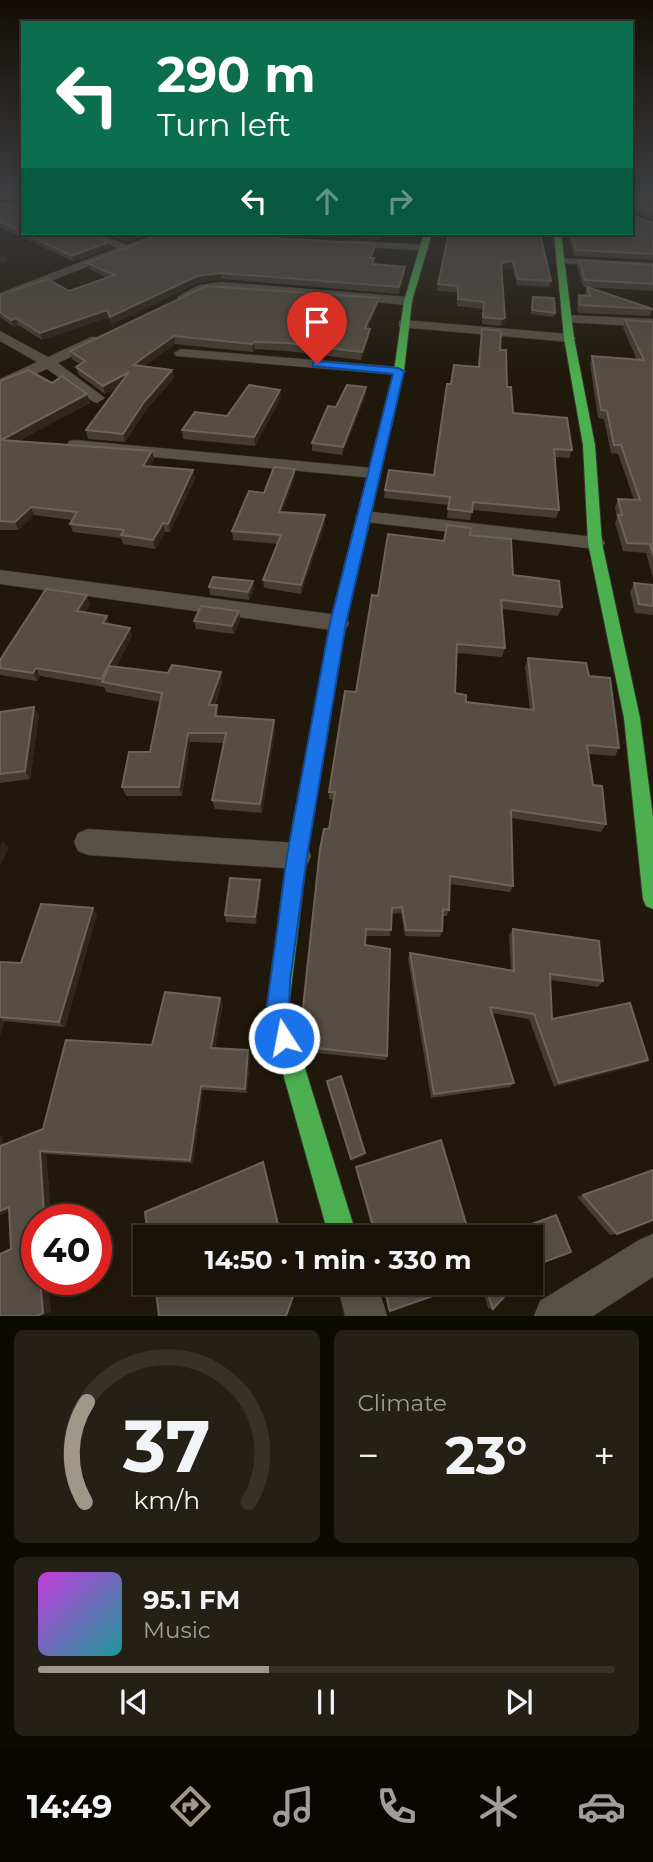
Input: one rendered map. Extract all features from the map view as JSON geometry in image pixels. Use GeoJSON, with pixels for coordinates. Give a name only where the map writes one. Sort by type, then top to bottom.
{"type":"FeatureCollection","features":[{"type":"Feature","properties":{"kind":"street"},"geometry":{"type":"LineString","coordinates":[[0,297],[115,251]]}},
{"type":"Feature","properties":{"kind":"street"},"geometry":{"type":"LineString","coordinates":[[339,1225],[277,1013],[297,856],[338,623],[398,371],[408,301],[423,251]]}},
{"type":"Feature","properties":{"kind":"street"},"geometry":{"type":"LineString","coordinates":[[560,251],[569,338],[589,445],[594,543],[632,718],[653,899]]}},
{"type":"Feature","properties":{"kind":"street"},"geometry":{"type":"LineString","coordinates":[[561,261],[653,266]]}},
{"type":"Feature","properties":{"kind":"street"},"geometry":{"type":"LineString","coordinates":[[173,303],[203,288],[222,286],[408,301]]}},
{"type":"Feature","properties":{"kind":"street"},"geometry":{"type":"LineString","coordinates":[[568,319],[653,323]]}},
{"type":"Feature","properties":{"kind":"street"},"geometry":{"type":"LineString","coordinates":[[404,324],[569,338]]}},
{"type":"Feature","properties":{"kind":"street"},"geometry":{"type":"LineString","coordinates":[[0,385],[109,334]]}},
{"type":"Feature","properties":{"kind":"street"},"geometry":{"type":"LineString","coordinates":[[0,335],[47,362],[97,398]]}},
{"type":"Feature","properties":{"kind":"street"},"geometry":{"type":"LineString","coordinates":[[181,353],[398,371]]}},
{"type":"Feature","properties":{"kind":"street"},"geometry":{"type":"LineString","coordinates":[[75,445],[373,473]]}},
{"type":"Feature","properties":{"kind":"street"},"geometry":{"type":"LineString","coordinates":[[364,517],[594,543]]}},
{"type":"Feature","properties":{"kind":"street"},"geometry":{"type":"LineString","coordinates":[[0,577],[338,623]]}},
{"type":"Feature","properties":{"kind":"street"},"geometry":{"type":"LineString","coordinates":[[88,842],[297,856]]}},
{"type":"Feature","properties":{"kind":"street"},"geometry":{"type":"LineString","coordinates":[[555,1316],[653,1254]]}},
{"type":"Feature","properties":{"kind":"street"},"geometry":{"type":"LineString","coordinates":[[360,1295],[366,1316]]}},
{"type":"Feature","properties":{"kind":"building"},"geometry":{"type":"Polygon","coordinates":[[[62,251],[84,251],[72,256],[62,251]]]}},
{"type":"Feature","properties":{"kind":"building"},"geometry":{"type":"Polygon","coordinates":[[[117,251],[373,251],[370,258],[374,258],[372,264],[405,267],[399,287],[221,273],[197,276],[110,317],[107,310],[40,333],[16,318],[11,320],[0,312],[0,295],[48,279],[69,291],[115,275],[87,263],[117,251]]]}},
{"type":"Feature","properties":{"kind":"building"},"geometry":{"type":"Polygon","coordinates":[[[445,251],[544,251],[551,281],[518,279],[513,261],[501,263],[505,318],[502,319],[483,317],[484,302],[458,299],[458,286],[438,284],[445,251]]]}},
{"type":"Feature","properties":{"kind":"building"},"geometry":{"type":"Polygon","coordinates":[[[603,251],[653,251],[653,254],[603,251]]]}},
{"type":"Feature","properties":{"kind":"building"},"geometry":{"type":"Polygon","coordinates":[[[579,260],[653,265],[653,284],[585,280],[579,260]]]}},
{"type":"Feature","properties":{"kind":"building"},"geometry":{"type":"Polygon","coordinates":[[[206,286],[379,298],[365,328],[370,329],[362,352],[287,343],[252,344],[174,336],[133,365],[172,370],[144,402],[123,434],[86,430],[129,372],[103,386],[76,367],[85,361],[70,351],[206,286]]]}},
{"type":"Feature","properties":{"kind":"building"},"geometry":{"type":"Polygon","coordinates":[[[587,287],[653,309],[580,305],[579,295],[590,296],[587,287]]]}},
{"type":"Feature","properties":{"kind":"building"},"geometry":{"type":"Polygon","coordinates":[[[533,297],[554,298],[555,313],[532,310],[533,297]]]}},
{"type":"Feature","properties":{"kind":"building"},"geometry":{"type":"Polygon","coordinates":[[[625,320],[653,322],[653,555],[650,544],[627,543],[618,515],[622,515],[618,499],[640,500],[621,445],[614,445],[607,411],[601,410],[592,356],[644,360],[625,320]]]}},
{"type":"Feature","properties":{"kind":"building"},"geometry":{"type":"Polygon","coordinates":[[[482,329],[501,331],[500,350],[506,350],[507,387],[511,387],[513,413],[567,418],[572,450],[554,449],[559,510],[473,502],[472,512],[448,509],[450,497],[385,490],[389,470],[434,475],[447,384],[451,384],[454,365],[479,367],[482,329]]]}},
{"type":"Feature","properties":{"kind":"building"},"geometry":{"type":"Polygon","coordinates":[[[28,370],[52,383],[62,376],[87,394],[1,440],[152,451],[143,466],[193,470],[168,524],[163,523],[153,540],[121,535],[124,530],[70,524],[77,512],[31,507],[15,522],[0,521],[0,381],[28,370]]]}},
{"type":"Feature","properties":{"kind":"building"},"geometry":{"type":"Polygon","coordinates":[[[249,385],[280,390],[254,437],[182,430],[195,412],[227,416],[249,385]]]}},
{"type":"Feature","properties":{"kind":"building"},"geometry":{"type":"Polygon","coordinates":[[[347,385],[366,387],[343,447],[312,443],[328,406],[336,407],[347,385]]]}},
{"type":"Feature","properties":{"kind":"building"},"geometry":{"type":"Polygon","coordinates":[[[274,467],[295,469],[279,512],[325,515],[301,585],[263,580],[281,535],[232,531],[249,491],[264,493],[274,467]]]}},
{"type":"Feature","properties":{"kind":"building"},"geometry":{"type":"Polygon","coordinates":[[[447,525],[471,528],[470,535],[511,539],[513,575],[559,581],[562,607],[501,600],[505,648],[457,644],[455,693],[466,695],[466,702],[534,710],[528,658],[586,663],[589,676],[610,678],[619,748],[587,745],[593,785],[602,786],[606,824],[511,810],[513,886],[450,876],[449,910],[443,909],[442,931],[406,930],[402,907],[392,908],[391,930],[366,929],[365,945],[390,949],[387,1056],[316,1048],[303,1008],[320,849],[324,829],[329,829],[335,792],[329,792],[345,691],[356,692],[372,595],[378,596],[388,534],[444,541],[447,525]]]}},
{"type":"Feature","properties":{"kind":"building"},"geometry":{"type":"Polygon","coordinates":[[[213,577],[253,581],[248,592],[209,587],[213,577]]]}},
{"type":"Feature","properties":{"kind":"building"},"geometry":{"type":"Polygon","coordinates":[[[634,583],[653,585],[653,606],[639,604],[634,583]]]}},
{"type":"Feature","properties":{"kind":"building"},"geometry":{"type":"Polygon","coordinates":[[[46,589],[87,595],[77,611],[107,616],[103,623],[130,628],[101,679],[36,668],[33,673],[0,668],[0,660],[46,589]]]}},
{"type":"Feature","properties":{"kind":"building"},"geometry":{"type":"Polygon","coordinates":[[[201,606],[239,611],[232,626],[194,621],[201,606]]]}},
{"type":"Feature","properties":{"kind":"building"},"geometry":{"type":"Polygon","coordinates":[[[172,665],[221,672],[209,705],[217,705],[215,716],[274,720],[260,804],[212,800],[226,733],[188,733],[179,787],[122,787],[129,752],[150,752],[162,693],[102,682],[109,666],[168,673],[172,665]]]}},
{"type":"Feature","properties":{"kind":"building"},"geometry":{"type":"Polygon","coordinates":[[[34,707],[25,771],[0,774],[0,712],[34,707]]]}},
{"type":"Feature","properties":{"kind":"building"},"geometry":{"type":"Polygon","coordinates":[[[230,878],[260,880],[255,917],[225,915],[230,878]]]}},
{"type":"Feature","properties":{"kind":"building"},"geometry":{"type":"Polygon","coordinates":[[[41,904],[93,908],[59,1022],[0,1017],[0,962],[21,963],[41,904]]]}},
{"type":"Feature","properties":{"kind":"building"},"geometry":{"type":"Polygon","coordinates":[[[513,929],[599,941],[603,981],[550,974],[552,1019],[630,1003],[648,1060],[559,1083],[534,1014],[490,1007],[514,1083],[434,1094],[410,953],[514,971],[513,929]]]}},
{"type":"Feature","properties":{"kind":"building"},"geometry":{"type":"Polygon","coordinates":[[[165,992],[220,998],[211,1048],[248,1050],[245,1089],[201,1086],[190,1160],[40,1151],[43,1204],[21,1204],[21,1295],[41,1295],[43,1313],[37,1316],[0,1316],[0,1254],[11,1249],[9,1207],[0,1211],[0,1146],[43,1129],[66,1040],[152,1045],[165,992]]]}},
{"type":"Feature","properties":{"kind":"building"},"geometry":{"type":"Polygon","coordinates":[[[341,1076],[365,1153],[351,1159],[327,1081],[341,1076]]]}},
{"type":"Feature","properties":{"kind":"building"},"geometry":{"type":"Polygon","coordinates":[[[441,1140],[466,1225],[373,1225],[356,1167],[441,1140]]]}},
{"type":"Feature","properties":{"kind":"building"},"geometry":{"type":"Polygon","coordinates":[[[263,1162],[278,1225],[147,1225],[145,1212],[263,1162]]]}},
{"type":"Feature","properties":{"kind":"building"},"geometry":{"type":"Polygon","coordinates":[[[653,1170],[653,1220],[617,1234],[583,1195],[653,1170]]]}},
{"type":"Feature","properties":{"kind":"building"},"geometry":{"type":"Polygon","coordinates":[[[556,1215],[571,1252],[543,1262],[543,1225],[529,1225],[556,1215]]]}},
{"type":"Feature","properties":{"kind":"building"},"geometry":{"type":"Polygon","coordinates":[[[156,1295],[294,1295],[286,1316],[159,1316],[156,1295]]]}},
{"type":"Feature","properties":{"kind":"building"},"geometry":{"type":"Polygon","coordinates":[[[386,1295],[436,1295],[390,1311],[386,1295]]]}},
{"type":"Feature","properties":{"kind":"building"},"geometry":{"type":"Polygon","coordinates":[[[488,1295],[506,1295],[493,1309],[488,1295]]]}},
{"type":"Feature","properties":{"kind":"traffic: fast"},"geometry":{"type":"LineString","coordinates":[[339,1225],[277,1013],[297,856],[338,623],[399,371],[408,301],[423,251]]}},
{"type":"Feature","properties":{"kind":"traffic: fast"},"geometry":{"type":"LineString","coordinates":[[559,251],[569,338],[589,445],[595,543],[632,718],[653,899]]}},
{"type":"Feature","properties":{"kind":"route"},"geometry":{"type":"LineString","coordinates":[[284,1038],[277,1013],[279,981],[297,856],[338,623],[398,371],[317,364]]}}]}
